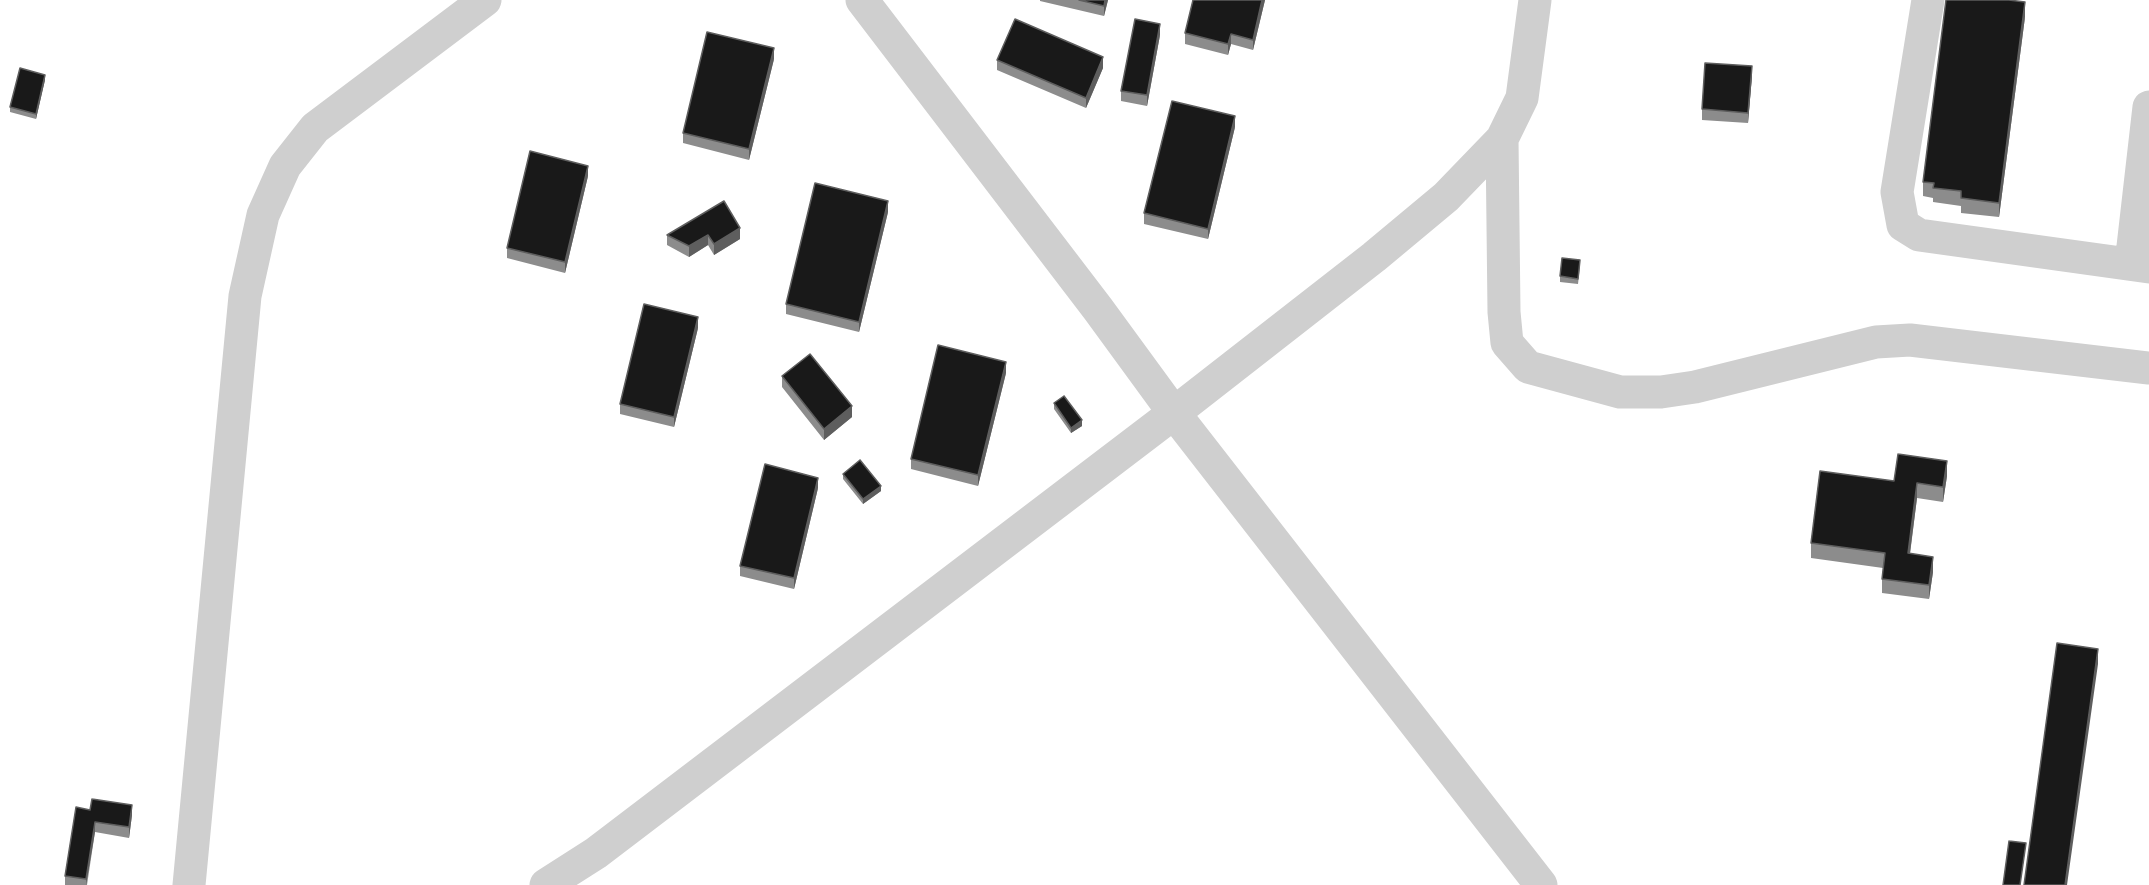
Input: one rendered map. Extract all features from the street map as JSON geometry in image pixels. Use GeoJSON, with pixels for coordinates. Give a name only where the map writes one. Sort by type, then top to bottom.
{"type":"FeatureCollection","features":[{"type":"Feature","properties":{"kind":"street"},"geometry":{"type":"LineString","coordinates":[[189,885],[245,296],[263,215],[285,166],[315,128],[485,0]]}},
{"type":"Feature","properties":{"kind":"street"},"geometry":{"type":"LineString","coordinates":[[862,0],[1098,309],[1174,413],[1541,885]]}},
{"type":"Feature","properties":{"kind":"street"},"geometry":{"type":"LineString","coordinates":[[546,885],[596,853],[1174,413],[1374,257],[1446,197],[1502,139],[1522,98],[1535,0]]}},
{"type":"Feature","properties":{"kind":"street"},"geometry":{"type":"LineString","coordinates":[[1928,0],[1897,192],[1903,225],[1918,235],[2140,266],[2149,107]]}},
{"type":"Feature","properties":{"kind":"street"},"geometry":{"type":"LineString","coordinates":[[1502,139],[1504,312],[1507,343],[1528,367],[1620,392],[1660,392],[1695,387],[1876,342],[1911,340],[2149,368]]}},
{"type":"Feature","properties":{"kind":"building"},"geometry":{"type":"Polygon","coordinates":[[[1079,0],[1105,0],[1104,6],[1079,0]]]}},
{"type":"Feature","properties":{"kind":"building"},"geometry":{"type":"Polygon","coordinates":[[[1193,0],[1262,0],[1253,40],[1231,34],[1228,44],[1185,33],[1193,0]]]}},
{"type":"Feature","properties":{"kind":"building"},"geometry":{"type":"Polygon","coordinates":[[[1946,0],[2025,2],[1999,203],[1961,198],[1961,191],[1933,188],[1934,183],[1923,182],[1946,0]]]}},
{"type":"Feature","properties":{"kind":"building"},"geometry":{"type":"Polygon","coordinates":[[[1015,19],[1103,57],[1086,98],[997,60],[1015,19]]]}},
{"type":"Feature","properties":{"kind":"building"},"geometry":{"type":"Polygon","coordinates":[[[1135,19],[1160,24],[1147,95],[1121,91],[1135,19]]]}},
{"type":"Feature","properties":{"kind":"building"},"geometry":{"type":"Polygon","coordinates":[[[707,32],[774,48],[749,149],[683,133],[707,32]]]}},
{"type":"Feature","properties":{"kind":"building"},"geometry":{"type":"Polygon","coordinates":[[[1705,63],[1752,66],[1748,113],[1702,109],[1705,63]]]}},
{"type":"Feature","properties":{"kind":"building"},"geometry":{"type":"Polygon","coordinates":[[[20,68],[45,75],[36,114],[10,107],[20,68]]]}},
{"type":"Feature","properties":{"kind":"building"},"geometry":{"type":"Polygon","coordinates":[[[1172,101],[1235,116],[1208,229],[1144,213],[1172,101]]]}},
{"type":"Feature","properties":{"kind":"building"},"geometry":{"type":"Polygon","coordinates":[[[530,151],[588,166],[565,262],[507,248],[530,151]]]}},
{"type":"Feature","properties":{"kind":"building"},"geometry":{"type":"Polygon","coordinates":[[[815,183],[888,201],[859,322],[786,304],[815,183]]]}},
{"type":"Feature","properties":{"kind":"building"},"geometry":{"type":"Polygon","coordinates":[[[724,201],[740,228],[714,244],[708,235],[689,246],[667,235],[724,201]]]}},
{"type":"Feature","properties":{"kind":"building"},"geometry":{"type":"Polygon","coordinates":[[[1562,258],[1580,260],[1578,279],[1560,276],[1562,258]]]}},
{"type":"Feature","properties":{"kind":"building"},"geometry":{"type":"Polygon","coordinates":[[[644,304],[698,317],[674,417],[620,404],[644,304]]]}},
{"type":"Feature","properties":{"kind":"building"},"geometry":{"type":"Polygon","coordinates":[[[938,345],[1006,362],[978,475],[911,459],[938,345]]]}},
{"type":"Feature","properties":{"kind":"building"},"geometry":{"type":"Polygon","coordinates":[[[810,354],[852,406],[824,429],[782,376],[810,354]]]}},
{"type":"Feature","properties":{"kind":"building"},"geometry":{"type":"Polygon","coordinates":[[[1064,396],[1082,420],[1071,428],[1054,403],[1064,396]]]}},
{"type":"Feature","properties":{"kind":"building"},"geometry":{"type":"Polygon","coordinates":[[[1898,454],[1947,461],[1943,487],[1917,483],[1908,553],[1933,557],[1929,585],[1882,579],[1885,553],[1811,543],[1820,471],[1894,481],[1898,454]]]}},
{"type":"Feature","properties":{"kind":"building"},"geometry":{"type":"Polygon","coordinates":[[[860,460],[881,486],[863,499],[843,474],[860,460]]]}},
{"type":"Feature","properties":{"kind":"building"},"geometry":{"type":"Polygon","coordinates":[[[765,464],[818,478],[794,578],[740,566],[765,464]]]}},
{"type":"Feature","properties":{"kind":"building"},"geometry":{"type":"Polygon","coordinates":[[[2057,643],[2098,649],[2065,885],[2024,885],[2057,643]]]}},
{"type":"Feature","properties":{"kind":"building"},"geometry":{"type":"Polygon","coordinates":[[[92,799],[132,805],[129,827],[95,822],[86,879],[65,876],[76,807],[90,810],[92,799]]]}},
{"type":"Feature","properties":{"kind":"building"},"geometry":{"type":"Polygon","coordinates":[[[2009,841],[2026,843],[2020,885],[2003,885],[2009,841]]]}}]}
